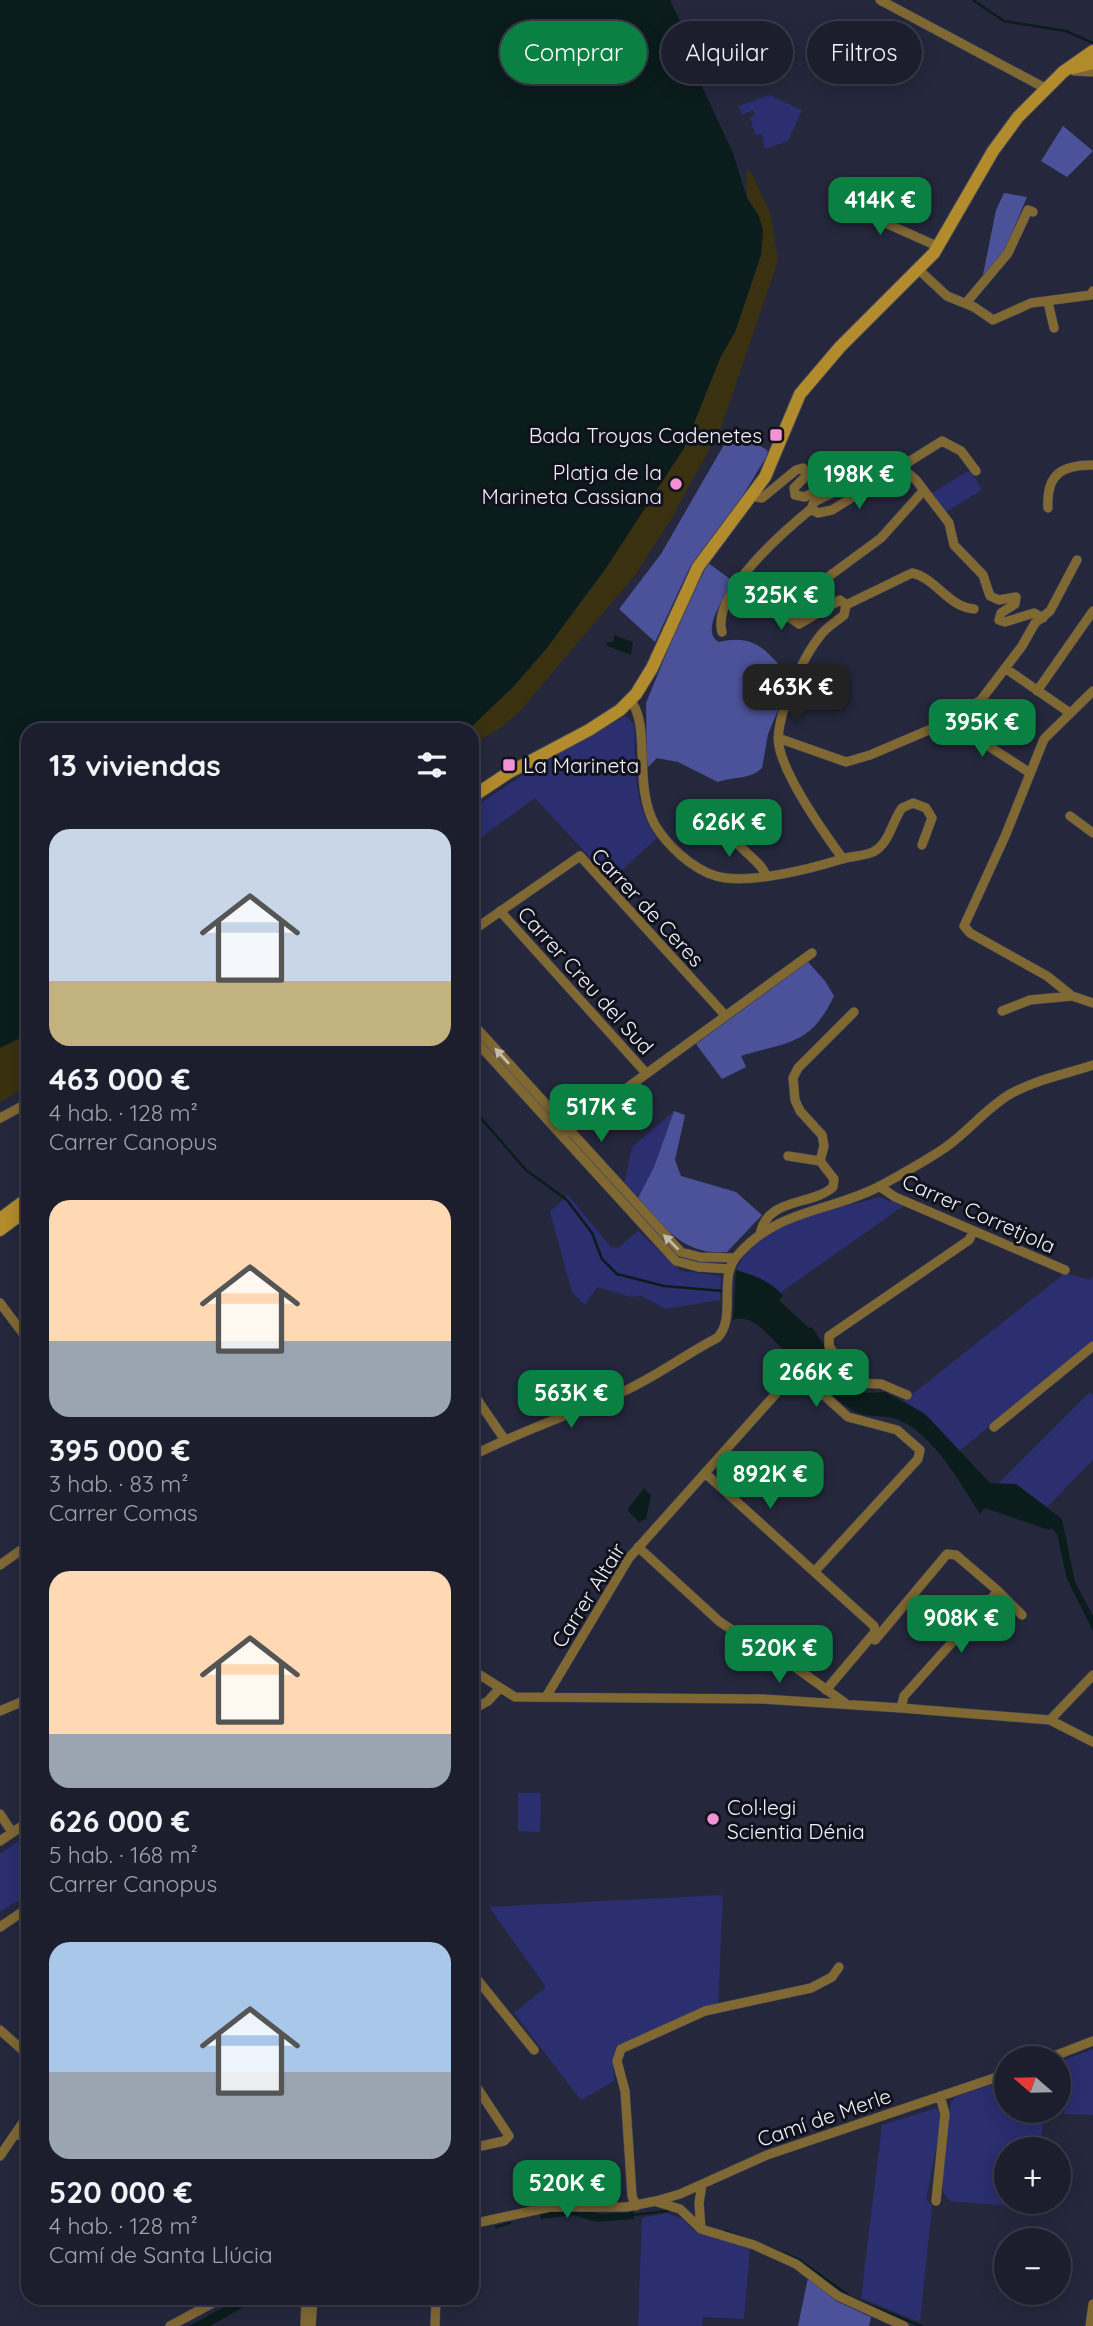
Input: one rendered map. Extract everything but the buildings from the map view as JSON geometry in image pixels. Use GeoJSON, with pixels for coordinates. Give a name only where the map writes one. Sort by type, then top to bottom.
{"type":"FeatureCollection","features":[{"type":"Feature","properties":{"kind":"street"},"geometry":{"type":"LineString","coordinates":[[880,0],[1045,88]]}},
{"type":"Feature","properties":{"kind":"street"},"geometry":{"type":"LineString","coordinates":[[479,792],[508,773],[589,730],[631,701],[652,668],[698,566],[751,496],[774,458],[800,394],[839,347],[919,270],[939,247],[993,150],[1045,88],[1093,51]]}},
{"type":"Feature","properties":{"kind":"street"},"geometry":{"type":"LineString","coordinates":[[1061,74],[1093,63]]}},
{"type":"Feature","properties":{"kind":"street"},"geometry":{"type":"LineString","coordinates":[[1061,74],[1073,71],[1093,72]]}},
{"type":"Feature","properties":{"kind":"street"},"geometry":{"type":"LineString","coordinates":[[834,200],[939,247]]}},
{"type":"Feature","properties":{"kind":"street"},"geometry":{"type":"LineString","coordinates":[[966,303],[1008,253],[1028,210],[1033,212]]}},
{"type":"Feature","properties":{"kind":"street"},"geometry":{"type":"LineString","coordinates":[[919,270],[947,296],[966,303],[993,320],[1031,303],[1091,295],[1093,291]]}},
{"type":"Feature","properties":{"kind":"street"},"geometry":{"type":"LineString","coordinates":[[1048,302],[1054,328]]}},
{"type":"Feature","properties":{"kind":"street"},"geometry":{"type":"LineString","coordinates":[[811,509],[818,513],[832,510],[942,441],[961,451],[976,471]]}},
{"type":"Feature","properties":{"kind":"street"},"geometry":{"type":"LineString","coordinates":[[1048,508],[1049,488],[1057,475],[1072,466],[1093,466]]}},
{"type":"Feature","properties":{"kind":"street"},"geometry":{"type":"LineString","coordinates":[[722,632],[723,611],[745,575],[771,543],[811,509],[814,502],[832,493],[833,487],[827,483],[805,497],[797,497],[793,492],[807,475],[803,468],[796,470],[762,498],[751,496]]}},
{"type":"Feature","properties":{"kind":"street"},"geometry":{"type":"LineString","coordinates":[[896,470],[906,472],[952,528],[956,550],[983,575],[990,596],[999,600],[1016,597],[1015,604],[1001,613],[999,620],[1005,622],[1034,613],[1043,618]]}},
{"type":"Feature","properties":{"kind":"street"},"geometry":{"type":"LineString","coordinates":[[846,605],[837,600],[799,624],[789,617],[789,608],[794,602],[881,538],[923,490]]}},
{"type":"Feature","properties":{"kind":"street"},"geometry":{"type":"LineString","coordinates":[[778,738],[846,762],[870,755],[950,721],[981,700],[1035,623],[1050,611],[1077,560]]}},
{"type":"Feature","properties":{"kind":"street"},"geometry":{"type":"LineString","coordinates":[[846,605],[912,573],[920,576],[959,606],[974,609]]}},
{"type":"Feature","properties":{"kind":"street"},"geometry":{"type":"LineString","coordinates":[[843,859],[797,785],[781,754],[778,738],[783,714],[806,658],[823,632],[844,615],[846,605]]}},
{"type":"Feature","properties":{"kind":"street"},"geometry":{"type":"LineString","coordinates":[[1037,691],[1093,611]]}},
{"type":"Feature","properties":{"kind":"street"},"geometry":{"type":"LineString","coordinates":[[1005,668],[1070,713]]}},
{"type":"Feature","properties":{"kind":"street"},"geometry":{"type":"LineString","coordinates":[[1093,691],[1090,702],[1070,713],[1044,739],[1006,834],[964,926],[971,933],[1047,976],[1072,996],[1093,1003]]}},
{"type":"Feature","properties":{"kind":"street"},"geometry":{"type":"LineString","coordinates":[[631,701],[640,718],[641,769],[652,817],[663,836],[682,855],[713,875],[729,878],[800,872],[873,852],[888,836],[902,807],[913,803],[926,808],[932,818],[922,845]]}},
{"type":"Feature","properties":{"kind":"street"},"geometry":{"type":"LineString","coordinates":[[950,721],[1030,772]]}},
{"type":"Feature","properties":{"kind":"street"},"geometry":{"type":"LineString","coordinates":[[1070,816],[1093,833]]}},
{"type":"Feature","properties":{"kind":"street"},"geometry":{"type":"LineString","coordinates":[[728,827],[736,843],[766,874]]}},
{"type":"Feature","properties":{"kind":"street","name":"Carrer de Ceres"},"geometry":{"type":"LineString","coordinates":[[479,927],[576,856],[581,856],[725,1015]]}},
{"type":"Feature","properties":{"kind":"street","name":"Carrer Creu del Sud"},"geometry":{"type":"LineString","coordinates":[[500,911],[646,1073]]}},
{"type":"Feature","properties":{"kind":"street"},"geometry":{"type":"LineString","coordinates":[[565,1133],[813,953]]}},
{"type":"Feature","properties":{"kind":"street"},"geometry":{"type":"LineString","coordinates":[[1002,1011],[1030,1000],[1072,996]]}},
{"type":"Feature","properties":{"kind":"street"},"geometry":{"type":"LineString","coordinates":[[820,1161],[824,1146],[822,1135],[797,1107],[793,1075],[854,1012]]}},
{"type":"Feature","properties":{"kind":"street"},"geometry":{"type":"LineString","coordinates":[[479,1031],[676,1261],[698,1268],[729,1272]]}},
{"type":"Feature","properties":{"kind":"street"},"geometry":{"type":"LineString","coordinates":[[479,1044],[681,1252],[700,1257],[735,1258]]}},
{"type":"Feature","properties":{"kind":"street"},"geometry":{"type":"LineString","coordinates":[[479,1453],[624,1391],[685,1358],[720,1335],[729,1272],[735,1258],[760,1235],[788,1217],[841,1204],[879,1186],[946,1148],[1010,1094],[1045,1079],[1093,1065]]}},
{"type":"Feature","properties":{"kind":"street"},"geometry":{"type":"LineString","coordinates":[[0,1118],[21,1107]]}},
{"type":"Feature","properties":{"kind":"street"},"geometry":{"type":"LineString","coordinates":[[760,1235],[766,1220],[782,1207],[833,1187],[834,1179],[820,1161],[788,1156]]}},
{"type":"Feature","properties":{"kind":"street","name":"Carrer Corretjola"},"geometry":{"type":"LineString","coordinates":[[879,1186],[895,1198],[1065,1270]]}},
{"type":"Feature","properties":{"kind":"street"},"geometry":{"type":"LineString","coordinates":[[0,1219],[21,1203]]}},
{"type":"Feature","properties":{"kind":"street"},"geometry":{"type":"LineString","coordinates":[[0,1230],[21,1214]]}},
{"type":"Feature","properties":{"kind":"street"},"geometry":{"type":"LineString","coordinates":[[907,1395],[886,1385],[853,1382],[829,1346],[829,1336],[969,1240],[973,1232]]}},
{"type":"Feature","properties":{"kind":"street"},"geometry":{"type":"LineString","coordinates":[[2,1308],[21,1331]]}},
{"type":"Feature","properties":{"kind":"street"},"geometry":{"type":"LineString","coordinates":[[994,1427],[1093,1346]]}},
{"type":"Feature","properties":{"kind":"street","name":"Carrer Altair"},"geometry":{"type":"LineString","coordinates":[[546,1697],[620,1571],[638,1547],[790,1378],[797,1375],[805,1378],[848,1417],[869,1424],[893,1427],[920,1450],[918,1459],[815,1571]]}},
{"type":"Feature","properties":{"kind":"street"},"geometry":{"type":"LineString","coordinates":[[479,1402],[505,1440]]}},
{"type":"Feature","properties":{"kind":"street"},"geometry":{"type":"LineString","coordinates":[[705,1473],[815,1571],[875,1629],[828,1691]]}},
{"type":"Feature","properties":{"kind":"street"},"geometry":{"type":"LineString","coordinates":[[638,1547],[720,1622],[768,1653],[795,1666],[848,1704]]}},
{"type":"Feature","properties":{"kind":"street"},"geometry":{"type":"LineString","coordinates":[[1,1561],[21,1549]]}},
{"type":"Feature","properties":{"kind":"street"},"geometry":{"type":"LineString","coordinates":[[828,1691],[947,1554],[956,1555],[1022,1615]]}},
{"type":"Feature","properties":{"kind":"street"},"geometry":{"type":"LineString","coordinates":[[901,1708],[904,1696],[998,1591]]}},
{"type":"Feature","properties":{"kind":"street"},"geometry":{"type":"LineString","coordinates":[[479,1675],[515,1697],[763,1699],[901,1708],[1050,1720],[1093,1742]]}},
{"type":"Feature","properties":{"kind":"street"},"geometry":{"type":"LineString","coordinates":[[1050,1720],[1093,1675]]}},
{"type":"Feature","properties":{"kind":"street"},"geometry":{"type":"LineString","coordinates":[[479,1706],[499,1689]]}},
{"type":"Feature","properties":{"kind":"street"},"geometry":{"type":"LineString","coordinates":[[0,1711],[21,1702]]}},
{"type":"Feature","properties":{"kind":"street"},"geometry":{"type":"LineString","coordinates":[[0,1814],[12,1832]]}},
{"type":"Feature","properties":{"kind":"street"},"geometry":{"type":"LineString","coordinates":[[0,1841],[21,1826]]}},
{"type":"Feature","properties":{"kind":"street"},"geometry":{"type":"LineString","coordinates":[[0,1927],[21,1913]]}},
{"type":"Feature","properties":{"kind":"street"},"geometry":{"type":"LineString","coordinates":[[636,2206],[632,2196],[625,2091],[617,2061],[621,2049],[698,2014],[811,1988],[832,1977],[839,1967]]}},
{"type":"Feature","properties":{"kind":"street"},"geometry":{"type":"LineString","coordinates":[[479,1982],[534,2050]]}},
{"type":"Feature","properties":{"kind":"street"},"geometry":{"type":"LineString","coordinates":[[0,2030],[21,2049]]}},
{"type":"Feature","properties":{"kind":"street"},"geometry":{"type":"LineString","coordinates":[[1071,2050],[1093,2041]]}},
{"type":"Feature","properties":{"kind":"street","name":"Camí de Merle"},"geometry":{"type":"LineString","coordinates":[[479,2222],[550,2207],[636,2206],[656,2201],[702,2185],[767,2155],[994,2078]]}},
{"type":"Feature","properties":{"kind":"street"},"geometry":{"type":"LineString","coordinates":[[479,2091],[509,2136],[504,2141],[479,2146]]}},
{"type":"Feature","properties":{"kind":"street"},"geometry":{"type":"LineString","coordinates":[[936,2201],[945,2114],[940,2096]]}},
{"type":"Feature","properties":{"kind":"street"},"geometry":{"type":"LineString","coordinates":[[0,2156],[21,2125]]}},
{"type":"Feature","properties":{"kind":"street"},"geometry":{"type":"LineString","coordinates":[[15,2134],[21,2135]]}},
{"type":"Feature","properties":{"kind":"street"},"geometry":{"type":"LineString","coordinates":[[701,2229],[702,2185]]}},
{"type":"Feature","properties":{"kind":"street"},"geometry":{"type":"LineString","coordinates":[[656,2201],[680,2209],[701,2229],[786,2259],[845,2300],[904,2326]]}},
{"type":"Feature","properties":{"kind":"street"},"geometry":{"type":"LineString","coordinates":[[1090,2326],[1093,2304]]}},
{"type":"Feature","properties":{"kind":"street"},"geometry":{"type":"LineString","coordinates":[[170,2326],[209,2305]]}},
{"type":"Feature","properties":{"kind":"street"},"geometry":{"type":"LineString","coordinates":[[305,2326],[306,2305]]}},
{"type":"Feature","properties":{"kind":"street"},"geometry":{"type":"LineString","coordinates":[[312,2326],[313,2305]]}},
{"type":"Feature","properties":{"kind":"street"},"geometry":{"type":"LineString","coordinates":[[435,2326],[436,2305]]}},
{"type":"Feature","properties":{"kind":"shaded area"},"geometry":{"type":"Polygon","coordinates":[[[0,0],[670,0],[680,21],[661,21],[661,84],[702,84],[733,153],[747,198],[759,216],[763,231],[761,255],[735,332],[721,356],[684,448],[606,568],[546,649],[513,687],[475,723],[21,723],[21,1038],[0,1048],[0,0]]]}},
{"type":"Feature","properties":{"kind":"shaded area"},"geometry":{"type":"Polygon","coordinates":[[[769,95],[802,110],[788,141],[765,149],[762,134],[755,135],[750,117],[755,115],[753,110],[742,115],[739,106],[769,95]]]}},
{"type":"Feature","properties":{"kind":"shaded area"},"geometry":{"type":"Polygon","coordinates":[[[1063,126],[1093,151],[1067,177],[1041,161],[1063,126]]]}},
{"type":"Feature","properties":{"kind":"shaded area"},"geometry":{"type":"Polygon","coordinates":[[[1004,193],[1027,197],[1003,254],[982,280],[996,210],[1004,193]]]}},
{"type":"Feature","properties":{"kind":"shaded area"},"geometry":{"type":"Polygon","coordinates":[[[733,429],[767,450],[768,454],[742,497],[688,571],[655,642],[619,609],[661,554],[733,429]]]}},
{"type":"Feature","properties":{"kind":"shaded area"},"geometry":{"type":"Polygon","coordinates":[[[970,470],[982,490],[944,513],[932,493],[970,470]]]}},
{"type":"Feature","properties":{"kind":"shaded area"},"geometry":{"type":"Polygon","coordinates":[[[708,563],[733,581],[716,613],[712,630],[714,637],[719,642],[743,640],[761,647],[791,679],[768,734],[762,768],[747,776],[718,782],[678,762],[657,758],[647,768],[646,703],[680,620],[708,563]]]}},
{"type":"Feature","properties":{"kind":"shaded area"},"geometry":{"type":"Polygon","coordinates":[[[614,635],[633,642],[631,655],[607,646],[606,643],[614,641],[614,635]]]}},
{"type":"Feature","properties":{"kind":"shaded area"},"geometry":{"type":"Polygon","coordinates":[[[626,716],[634,725],[639,798],[657,838],[611,880],[535,798],[479,839],[479,804],[526,773],[626,716]]]}},
{"type":"Feature","properties":{"kind":"shaded area"},"geometry":{"type":"Polygon","coordinates":[[[808,962],[834,996],[825,1012],[807,1033],[796,1039],[741,1056],[746,1067],[722,1079],[696,1044],[808,962]]]}},
{"type":"Feature","properties":{"kind":"shaded area"},"geometry":{"type":"Polygon","coordinates":[[[674,1111],[654,1167],[637,1200],[624,1185],[632,1147],[674,1111]]]}},
{"type":"Feature","properties":{"kind":"shaded area"},"geometry":{"type":"Polygon","coordinates":[[[674,1111],[685,1115],[675,1160],[681,1176],[736,1192],[762,1215],[727,1252],[699,1250],[687,1245],[667,1230],[637,1200],[654,1167],[674,1111]]]}},
{"type":"Feature","properties":{"kind":"shaded area"},"geometry":{"type":"Polygon","coordinates":[[[568,1195],[611,1247],[618,1248],[638,1231],[681,1271],[721,1276],[720,1300],[666,1309],[641,1296],[631,1297],[597,1287],[585,1305],[572,1292],[550,1212],[568,1195]]]}},
{"type":"Feature","properties":{"kind":"shaded area"},"geometry":{"type":"Polygon","coordinates":[[[879,1197],[903,1206],[780,1293],[770,1284],[736,1270],[747,1252],[761,1238],[778,1228],[798,1219],[879,1197]]]}},
{"type":"Feature","properties":{"kind":"shaded area"},"geometry":{"type":"Polygon","coordinates":[[[736,1270],[761,1279],[783,1296],[779,1300],[809,1328],[812,1327],[852,1388],[866,1393],[885,1392],[925,1414],[990,1483],[1016,1484],[1062,1519],[1075,1582],[1093,1616],[1093,1631],[1067,1579],[1057,1534],[1052,1528],[1049,1530],[985,1508],[980,1514],[935,1448],[911,1427],[893,1418],[864,1415],[852,1410],[814,1378],[800,1370],[795,1370],[781,1382],[766,1368],[783,1349],[753,1322],[740,1318],[733,1320],[736,1270]]]}},
{"type":"Feature","properties":{"kind":"shaded area"},"geometry":{"type":"Polygon","coordinates":[[[1065,1273],[1090,1280],[1093,1277],[1093,1342],[959,1451],[925,1414],[904,1401],[1065,1273]]]}},
{"type":"Feature","properties":{"kind":"shaded area"},"geometry":{"type":"Polygon","coordinates":[[[1090,1392],[1093,1395],[1093,1460],[1047,1507],[1016,1484],[995,1484],[1001,1481],[1090,1392]]]}},
{"type":"Feature","properties":{"kind":"shaded area"},"geometry":{"type":"Polygon","coordinates":[[[644,1488],[651,1495],[646,1519],[639,1522],[627,1510],[644,1488]]]}},
{"type":"Feature","properties":{"kind":"shaded area"},"geometry":{"type":"Polygon","coordinates":[[[518,1793],[541,1793],[540,1832],[518,1831],[518,1793]]]}},
{"type":"Feature","properties":{"kind":"shaded area"},"geometry":{"type":"Polygon","coordinates":[[[21,1839],[21,1898],[0,1912],[0,1854],[21,1839]]]}},
{"type":"Feature","properties":{"kind":"shaded area"},"geometry":{"type":"Polygon","coordinates":[[[723,1895],[718,2004],[671,2020],[667,2025],[618,2046],[613,2055],[614,2081],[581,2100],[514,2013],[546,1987],[489,1907],[723,1895]]]}},
{"type":"Feature","properties":{"kind":"shaded area"},"geometry":{"type":"Polygon","coordinates":[[[1093,2049],[1093,2115],[1071,2114],[1071,2058],[1093,2049]]]}},
{"type":"Feature","properties":{"kind":"shaded area"},"geometry":{"type":"Polygon","coordinates":[[[994,2084],[994,2123],[1043,2123],[1041,2137],[994,2137],[994,2205],[950,2201],[943,2192],[950,2105],[955,2097],[994,2084]]]}},
{"type":"Feature","properties":{"kind":"shaded area"},"geometry":{"type":"Polygon","coordinates":[[[937,2108],[942,2119],[926,2199],[932,2206],[920,2322],[861,2298],[882,2125],[937,2108]]]}},
{"type":"Feature","properties":{"kind":"shaded area"},"geometry":{"type":"Polygon","coordinates":[[[579,2209],[601,2214],[634,2212],[634,2219],[597,2222],[573,2215],[541,2219],[540,2213],[579,2209]]]}},
{"type":"Feature","properties":{"kind":"shaded area"},"geometry":{"type":"Polygon","coordinates":[[[667,2213],[684,2220],[693,2230],[750,2249],[744,2319],[703,2317],[702,2326],[638,2326],[642,2218],[667,2213]]]}},
{"type":"Feature","properties":{"kind":"shaded area"},"geometry":{"type":"Polygon","coordinates":[[[808,2278],[836,2301],[871,2317],[869,2326],[798,2326],[808,2278]]]}},
{"type":"Feature","properties":{"kind":"shaded area"},"geometry":{"type":"Polygon","coordinates":[[[228,2305],[247,2305],[210,2326],[189,2326],[228,2305]]]}},
{"type":"Feature","properties":{"kind":"sand","name":"Platja de la Marineta Cassiana"},"geometry":{"type":"Polygon","coordinates":[[[750,170],[771,215],[778,261],[721,428],[673,516],[636,574],[521,710],[502,727],[479,740],[479,723],[475,723],[513,687],[546,649],[606,568],[684,448],[721,356],[735,332],[761,255],[759,216],[747,198],[746,171],[750,170]]]}},
{"type":"Feature","properties":{"kind":"sand"},"geometry":{"type":"Polygon","coordinates":[[[21,1038],[21,1091],[0,1102],[0,1048],[21,1038]]]}},
{"type":"Feature","properties":{"kind":"waterway"},"geometry":{"type":"LineString","coordinates":[[973,0],[1004,21],[1066,31],[1093,43]]}},
{"type":"Feature","properties":{"kind":"waterway"},"geometry":{"type":"LineString","coordinates":[[479,1116],[526,1170],[567,1200],[592,1233],[602,1259],[617,1274],[664,1286],[723,1291]]}},
{"type":"Feature","properties":{"kind":"waterway"},"geometry":{"type":"LineString","coordinates":[[633,2215],[668,2211]]}},
{"type":"Feature","properties":{"kind":"waterway"},"geometry":{"type":"LineString","coordinates":[[496,2227],[510,2223]]}},
{"type":"Feature","properties":{"kind":"waterway"},"geometry":{"type":"LineString","coordinates":[[725,2231],[798,2259],[852,2298],[921,2326]]}},
{"type":"Feature","properties":{"kind":"place","name":"Bada Troyas Cadenetes"},"geometry":{"type":"Point","coordinates":[776,435]}},
{"type":"Feature","properties":{"kind":"place","name":"Platja de la Marineta Cassiana"},"geometry":{"type":"Point","coordinates":[676,484]}},
{"type":"Feature","properties":{"kind":"place","name":"La Marineta"},"geometry":{"type":"Point","coordinates":[509,765]}},
{"type":"Feature","properties":{"kind":"place","name":"Col·legi Scientia Dénia"},"geometry":{"type":"Point","coordinates":[713,1819]}}]}
